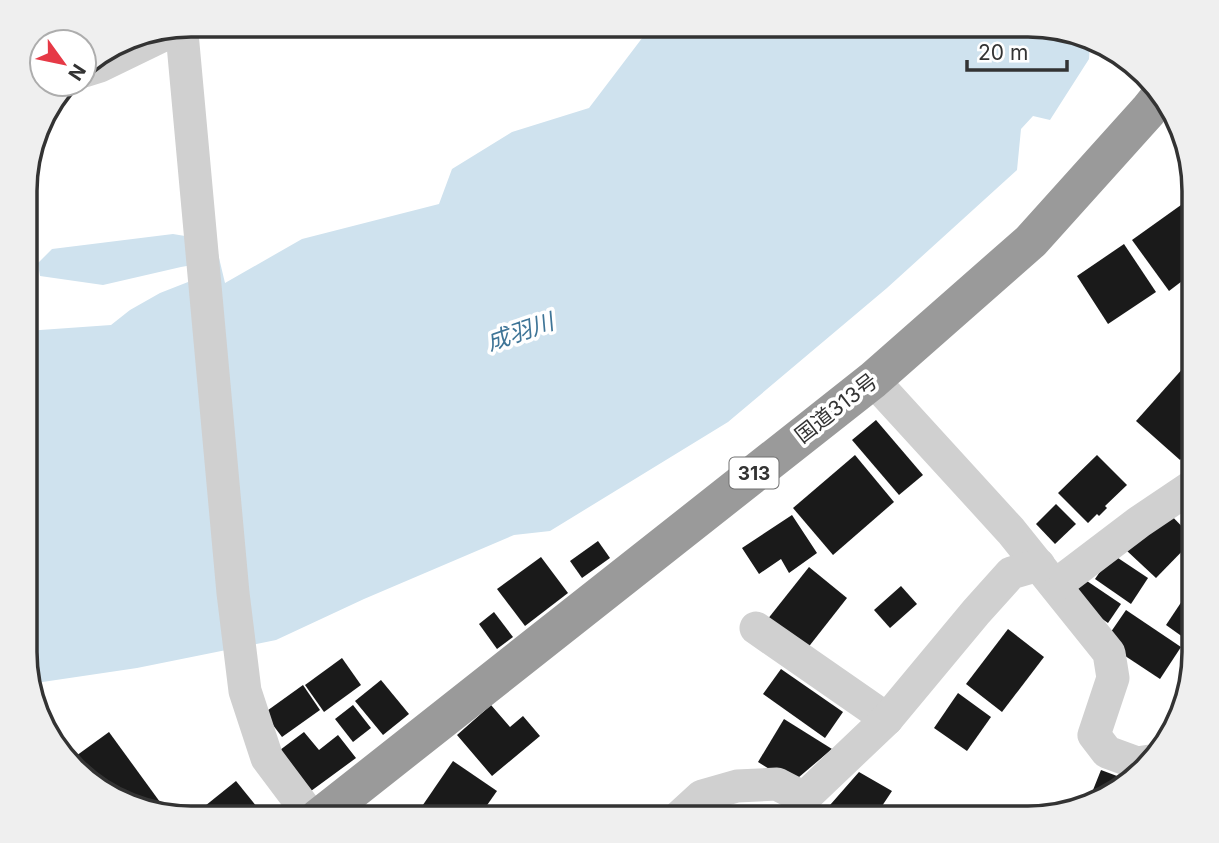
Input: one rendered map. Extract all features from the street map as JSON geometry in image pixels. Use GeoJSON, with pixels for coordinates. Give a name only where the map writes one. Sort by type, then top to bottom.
{"type":"FeatureCollection","features":[{"type":"Feature","properties":{"kind":"highway","name":"国道313号"},"geometry":{"type":"LineString","coordinates":[[333,806],[873,380],[1031,240],[1154,103]]}},
{"type":"Feature","properties":{"kind":"street"},"geometry":{"type":"LineString","coordinates":[[102,65],[178,41],[231,579],[245,691],[267,758],[303,806]]}},
{"type":"Feature","properties":{"kind":"street"},"geometry":{"type":"LineString","coordinates":[[873,380],[1011,531],[1110,653],[1113,678],[1094,735],[1107,752],[1136,762]]}},
{"type":"Feature","properties":{"kind":"street"},"geometry":{"type":"LineString","coordinates":[[691,806],[702,796],[737,786],[777,784],[804,798],[887,719],[1011,573],[1048,575],[1139,522],[1182,493]]}},
{"type":"Feature","properties":{"kind":"street"},"geometry":{"type":"LineString","coordinates":[[756,628],[887,719]]}},
{"type":"Feature","properties":{"kind":"water","name":"成羽川"},"geometry":{"type":"Polygon","coordinates":[[[643,37],[1038,37],[1090,49],[1089,59],[1050,120],[1033,116],[1021,129],[1017,170],[887,288],[728,422],[550,531],[514,535],[276,640],[137,668],[40,682],[37,662],[37,330],[111,325],[130,310],[160,293],[211,273],[210,262],[103,285],[40,276],[38,263],[52,249],[173,234],[215,241],[225,283],[302,239],[439,204],[452,169],[512,132],[589,108],[643,37]]]}},
{"type":"Feature","properties":{"kind":"building"},"geometry":{"type":"Polygon","coordinates":[[[1181,205],[1182,281],[1169,291],[1132,240],[1181,205]]]}},
{"type":"Feature","properties":{"kind":"building"},"geometry":{"type":"Polygon","coordinates":[[[1124,244],[1156,292],[1108,324],[1077,276],[1124,244]]]}},
{"type":"Feature","properties":{"kind":"building"},"geometry":{"type":"Polygon","coordinates":[[[1182,369],[1180,460],[1136,421],[1182,369]]]}},
{"type":"Feature","properties":{"kind":"building"},"geometry":{"type":"Polygon","coordinates":[[[876,420],[923,475],[899,495],[852,440],[876,420]]]}},
{"type":"Feature","properties":{"kind":"building"},"geometry":{"type":"Polygon","coordinates":[[[855,455],[894,502],[833,555],[793,508],[855,455]]]}},
{"type":"Feature","properties":{"kind":"building"},"geometry":{"type":"Polygon","coordinates":[[[1097,455],[1127,485],[1105,506],[1107,508],[1099,516],[1097,514],[1088,523],[1058,493],[1097,455]]]}},
{"type":"Feature","properties":{"kind":"building"},"geometry":{"type":"Polygon","coordinates":[[[1056,504],[1076,524],[1055,544],[1036,524],[1056,504]]]}},
{"type":"Feature","properties":{"kind":"building"},"geometry":{"type":"Polygon","coordinates":[[[1165,509],[1182,527],[1182,551],[1156,578],[1126,550],[1165,509]]]}},
{"type":"Feature","properties":{"kind":"building"},"geometry":{"type":"Polygon","coordinates":[[[792,515],[817,553],[789,573],[781,559],[759,574],[742,548],[792,515]]]}},
{"type":"Feature","properties":{"kind":"building"},"geometry":{"type":"Polygon","coordinates":[[[598,541],[610,558],[582,578],[570,561],[598,541]]]}},
{"type":"Feature","properties":{"kind":"building"},"geometry":{"type":"Polygon","coordinates":[[[1112,554],[1148,578],[1131,604],[1095,579],[1112,554]]]}},
{"type":"Feature","properties":{"kind":"building"},"geometry":{"type":"Polygon","coordinates":[[[541,557],[568,593],[525,626],[497,589],[541,557]]]}},
{"type":"Feature","properties":{"kind":"building"},"geometry":{"type":"Polygon","coordinates":[[[809,567],[847,598],[803,654],[763,625],[809,567]]]}},
{"type":"Feature","properties":{"kind":"building"},"geometry":{"type":"Polygon","coordinates":[[[1081,577],[1121,604],[1108,623],[1069,596],[1081,577]]]}},
{"type":"Feature","properties":{"kind":"building"},"geometry":{"type":"Polygon","coordinates":[[[901,586],[917,604],[890,628],[874,610],[901,586]]]}},
{"type":"Feature","properties":{"kind":"building"},"geometry":{"type":"Polygon","coordinates":[[[1182,601],[1182,636],[1166,625],[1182,601]]]}},
{"type":"Feature","properties":{"kind":"building"},"geometry":{"type":"Polygon","coordinates":[[[1126,610],[1181,647],[1160,679],[1104,642],[1126,610]]]}},
{"type":"Feature","properties":{"kind":"building"},"geometry":{"type":"Polygon","coordinates":[[[494,612],[513,637],[497,649],[479,624],[494,612]]]}},
{"type":"Feature","properties":{"kind":"building"},"geometry":{"type":"Polygon","coordinates":[[[1008,629],[1044,657],[1002,712],[966,684],[1008,629]]]}},
{"type":"Feature","properties":{"kind":"building"},"geometry":{"type":"Polygon","coordinates":[[[342,658],[361,685],[324,712],[305,685],[342,658]]]}},
{"type":"Feature","properties":{"kind":"building"},"geometry":{"type":"Polygon","coordinates":[[[781,669],[843,712],[825,738],[763,694],[781,669]]]}},
{"type":"Feature","properties":{"kind":"building"},"geometry":{"type":"Polygon","coordinates":[[[381,680],[409,714],[383,735],[355,701],[381,680]]]}},
{"type":"Feature","properties":{"kind":"building"},"geometry":{"type":"Polygon","coordinates":[[[303,685],[320,710],[282,737],[264,713],[303,685]]]}},
{"type":"Feature","properties":{"kind":"building"},"geometry":{"type":"Polygon","coordinates":[[[958,693],[991,717],[967,751],[934,728],[958,693]]]}},
{"type":"Feature","properties":{"kind":"building"},"geometry":{"type":"Polygon","coordinates":[[[353,705],[371,728],[353,742],[335,719],[353,705]]]}},
{"type":"Feature","properties":{"kind":"building"},"geometry":{"type":"Polygon","coordinates":[[[491,705],[510,727],[523,716],[540,736],[492,776],[457,735],[491,705]]]}},
{"type":"Feature","properties":{"kind":"building"},"geometry":{"type":"Polygon","coordinates":[[[784,719],[832,749],[792,783],[758,762],[784,719]]]}},
{"type":"Feature","properties":{"kind":"building"},"geometry":{"type":"Polygon","coordinates":[[[109,732],[161,803],[141,798],[105,780],[77,755],[109,732]]]}},
{"type":"Feature","properties":{"kind":"building"},"geometry":{"type":"Polygon","coordinates":[[[304,732],[319,750],[338,735],[356,758],[311,791],[280,750],[304,732]]]}},
{"type":"Feature","properties":{"kind":"building"},"geometry":{"type":"Polygon","coordinates":[[[453,761],[497,791],[486,806],[422,806],[453,761]]]}},
{"type":"Feature","properties":{"kind":"building"},"geometry":{"type":"Polygon","coordinates":[[[1101,770],[1119,777],[1114,780],[1092,792],[1101,770]]]}},
{"type":"Feature","properties":{"kind":"building"},"geometry":{"type":"Polygon","coordinates":[[[859,772],[892,791],[882,806],[829,806],[859,772]]]}},
{"type":"Feature","properties":{"kind":"building"},"geometry":{"type":"Polygon","coordinates":[[[236,781],[256,806],[205,806],[236,781]]]}}]}
